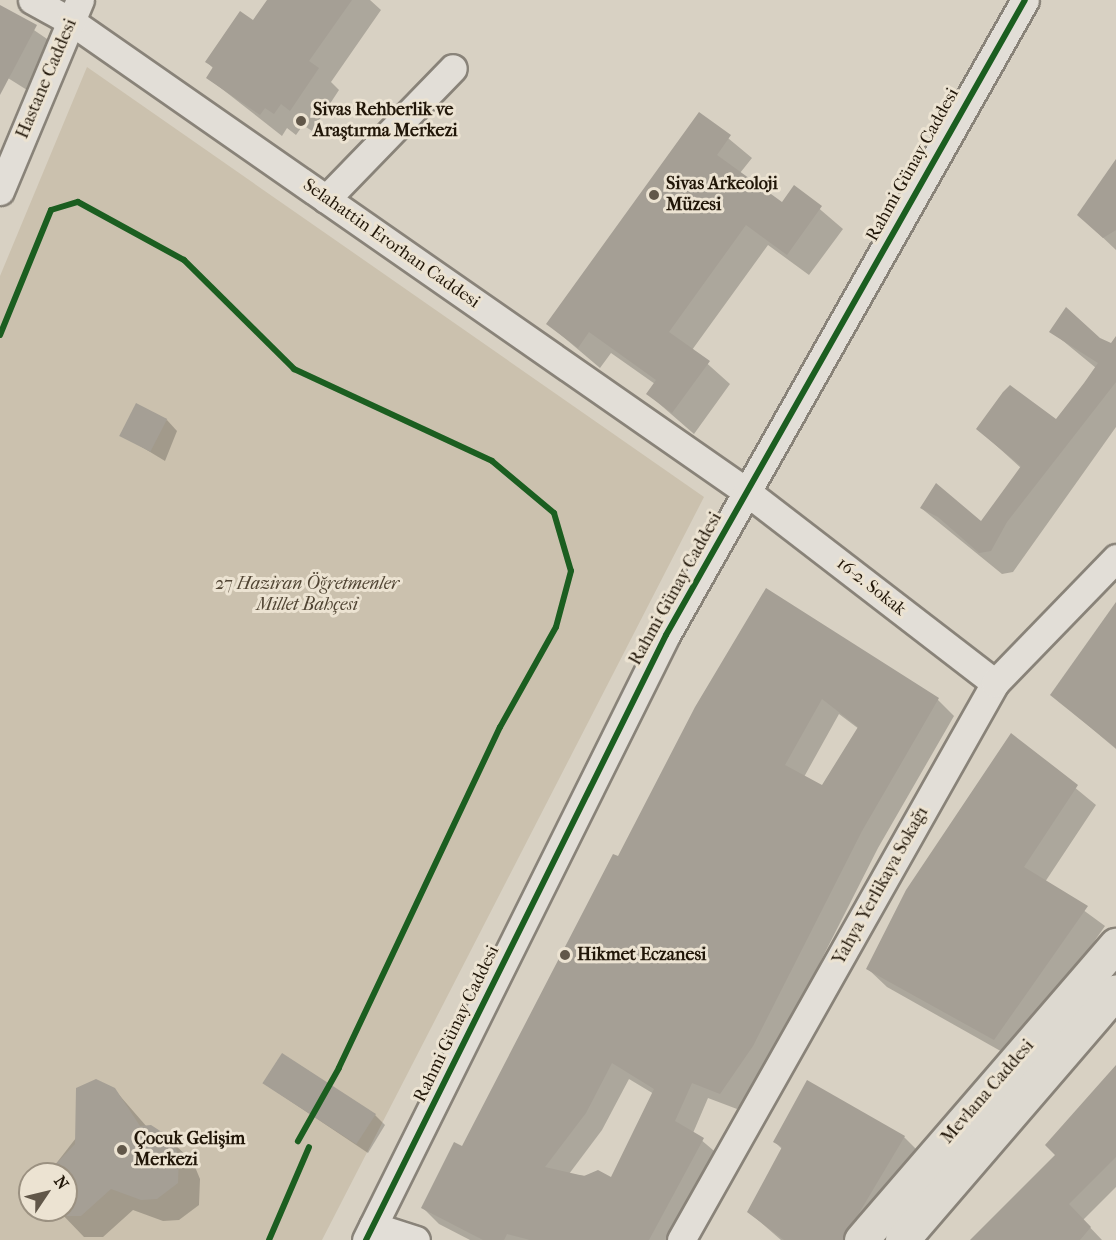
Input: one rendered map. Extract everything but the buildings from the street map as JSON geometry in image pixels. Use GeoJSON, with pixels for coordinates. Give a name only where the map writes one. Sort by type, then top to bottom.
{"type":"FeatureCollection","features":[{"type":"Feature","properties":{"kind":"main road","name":"Mevlana Caddesi"},"geometry":{"type":"LineString","coordinates":[[861,1240],[1116,945]]}},
{"type":"Feature","properties":{"kind":"main road","name":"Mevlana Caddesi"},"geometry":{"type":"LineString","coordinates":[[902,1240],[1116,991]]}},
{"type":"Feature","properties":{"kind":"street","name":"Selahattin Erorhan Caddesi"},"geometry":{"type":"LineString","coordinates":[[32,0],[76,11],[326,199],[747,492]]}},
{"type":"Feature","properties":{"kind":"street","name":"Rahmi Günay Caddesi"},"geometry":{"type":"LineString","coordinates":[[370,1233],[666,634],[1025,0]]}},
{"type":"Feature","properties":{"kind":"street","name":"Hastane Caddesi"},"geometry":{"type":"LineString","coordinates":[[0,191],[76,11]]}},
{"type":"Feature","properties":{"kind":"street"},"geometry":{"type":"LineString","coordinates":[[326,199],[453,68]]}},
{"type":"Feature","properties":{"kind":"street","name":"16-2. Sokak"},"geometry":{"type":"LineString","coordinates":[[747,492],[995,683]]}},
{"type":"Feature","properties":{"kind":"street","name":"Yahya Yerlikaya Sokağı"},"geometry":{"type":"LineString","coordinates":[[681,1240],[995,683],[1116,558]]}},
{"type":"Feature","properties":{"kind":"street"},"geometry":{"type":"LineString","coordinates":[[370,1233],[416,1240]]}},
{"type":"Feature","properties":{"kind":"green space","name":"27 Haziran Öğretmenler Millet Bahçesi"},"geometry":{"type":"Polygon","coordinates":[[[87,67],[704,497],[322,1240],[0,1240],[0,276],[87,67]]]}},
{"type":"Feature","properties":{"kind":"cycle path"},"geometry":{"type":"LineString","coordinates":[[366,1240],[666,635],[1025,0]]}},
{"type":"Feature","properties":{"kind":"cycle path"},"geometry":{"type":"LineString","coordinates":[[0,335],[51,210],[78,202],[184,260],[294,369],[492,461],[554,513],[571,571],[556,627],[500,727],[339,1068],[298,1141]]}},
{"type":"Feature","properties":{"kind":"cycle path"},"geometry":{"type":"LineString","coordinates":[[269,1240],[309,1147]]}},
{"type":"Feature","properties":{"kind":"place","name":"Sivas Rehberlik ve Araştırma Merkezi"},"geometry":{"type":"Point","coordinates":[301,121]}},
{"type":"Feature","properties":{"kind":"place","name":"Sivas Arkeoloji Müzesi"},"geometry":{"type":"Point","coordinates":[654,195]}},
{"type":"Feature","properties":{"kind":"place","name":"Hikmet Eczanesi"},"geometry":{"type":"Point","coordinates":[565,955]}},
{"type":"Feature","properties":{"kind":"place","name":"Çocuk Gelişim Merkezi"},"geometry":{"type":"Point","coordinates":[122,1150]}}]}
